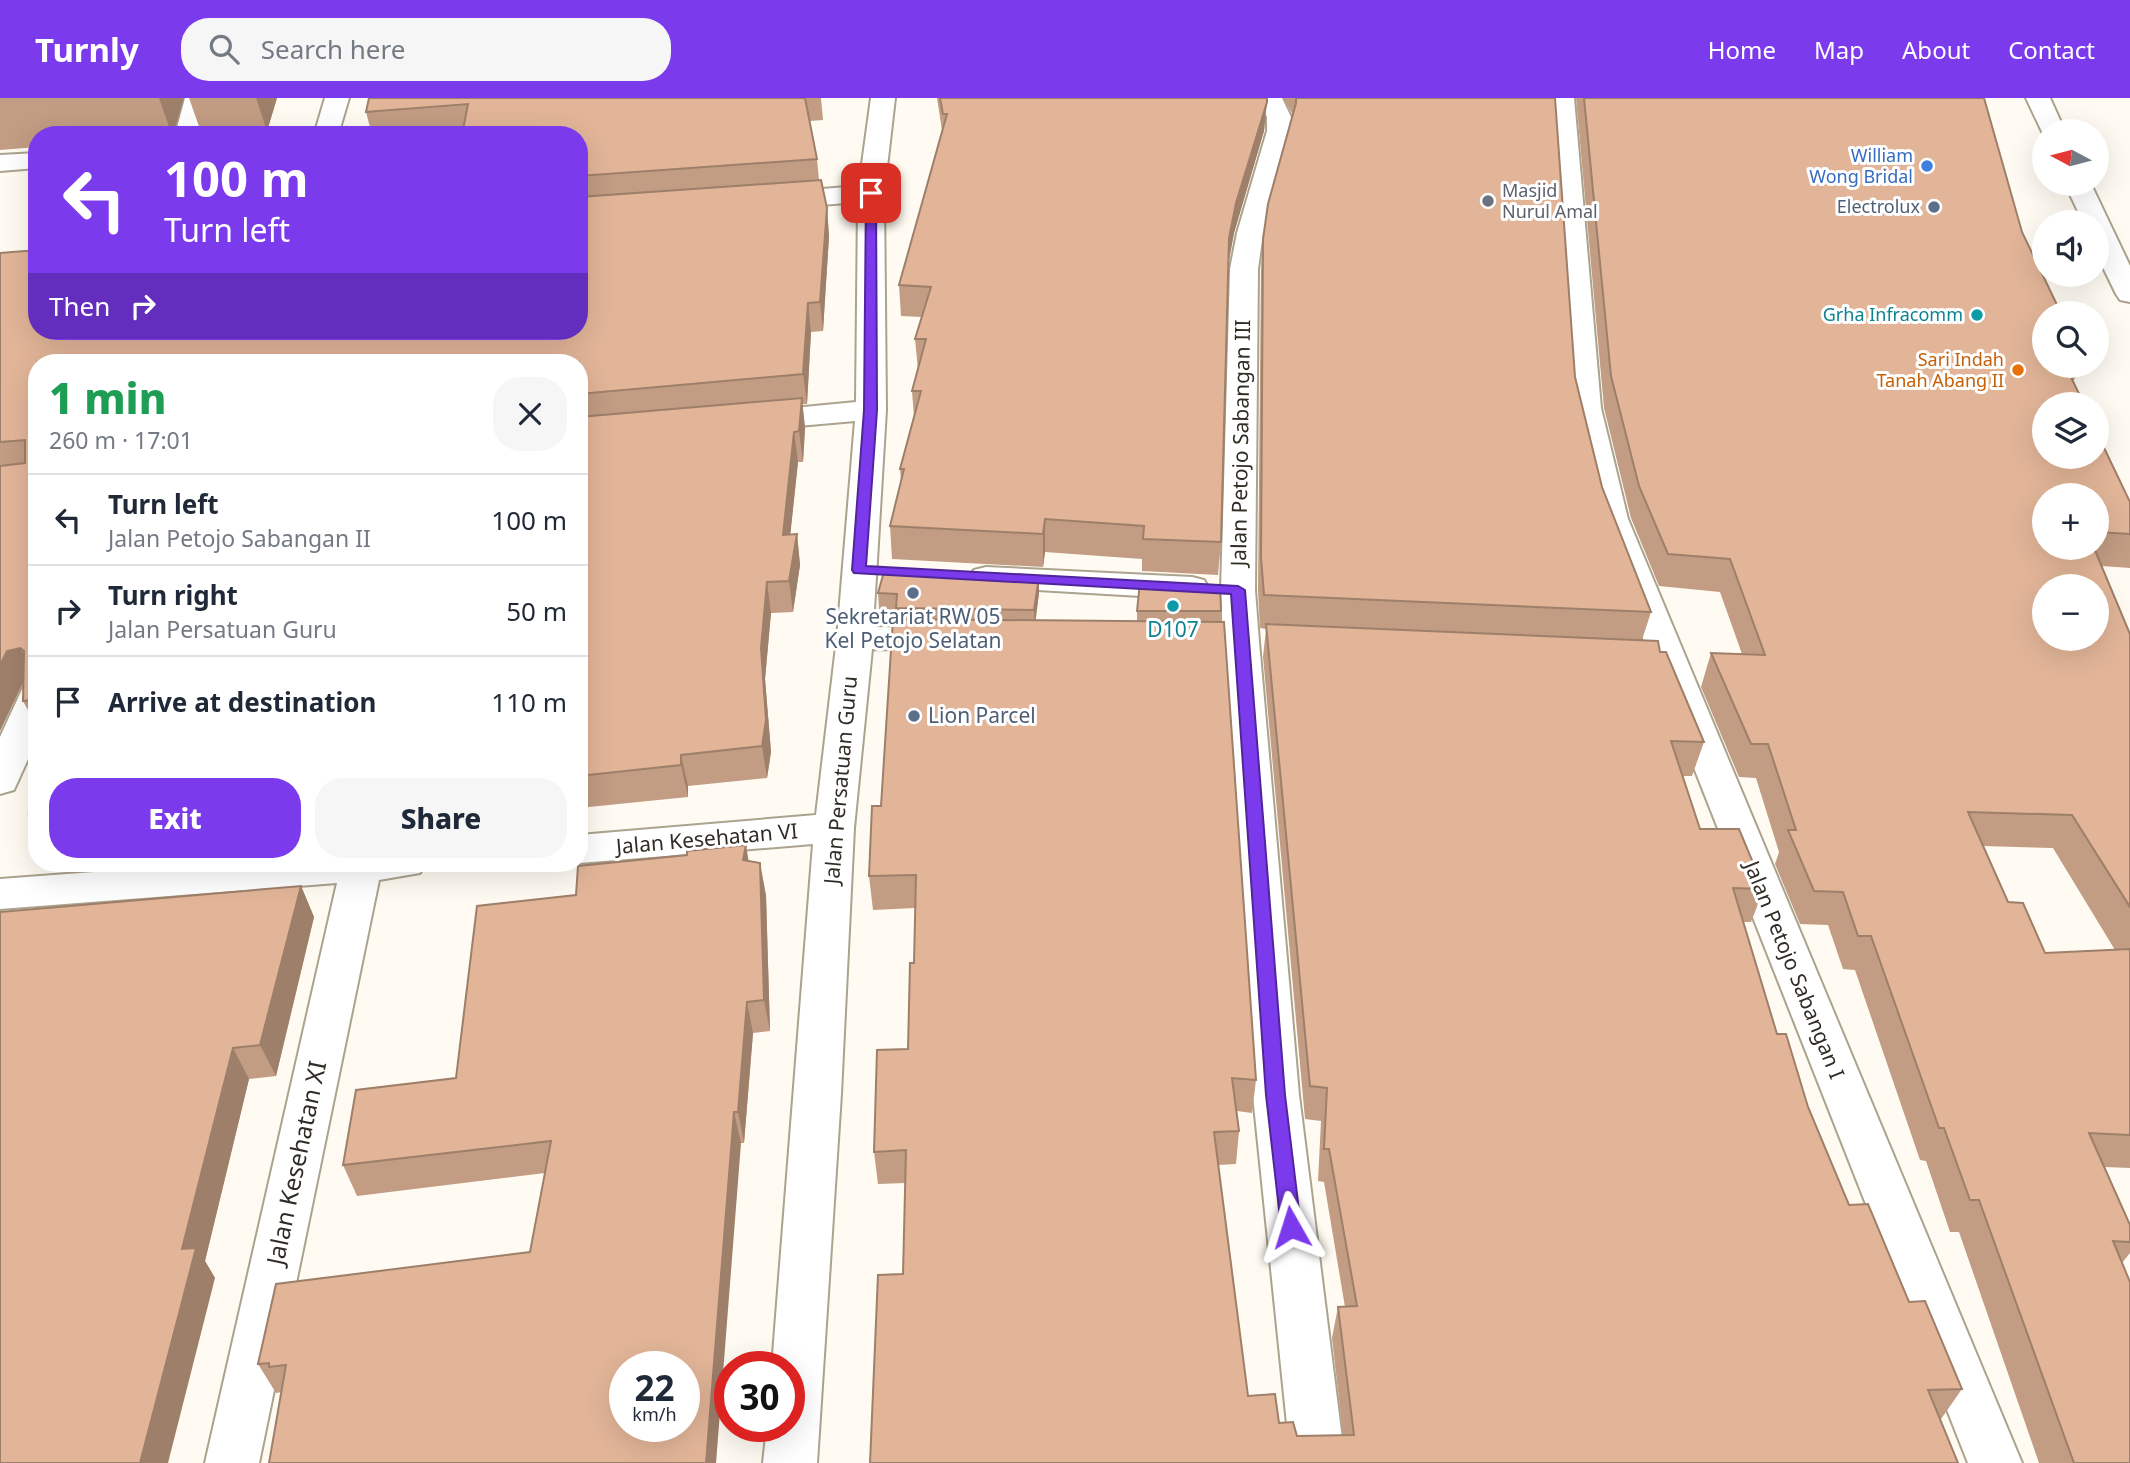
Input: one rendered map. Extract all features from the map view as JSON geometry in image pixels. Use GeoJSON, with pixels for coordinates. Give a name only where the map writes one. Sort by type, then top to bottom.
{"type":"FeatureCollection","features":[{"type":"Feature","properties":{"kind":"street"},"geometry":{"type":"LineString","coordinates":[[189,126],[197,98]]}},
{"type":"Feature","properties":{"kind":"street"},"geometry":{"type":"LineString","coordinates":[[329,126],[337,98]]}},
{"type":"Feature","properties":{"kind":"street","name":"Jalan Persatuan Guru"},"geometry":{"type":"LineString","coordinates":[[790,1463],[818,1094],[834,828],[855,638],[872,571],[871,193],[883,98]]}},
{"type":"Feature","properties":{"kind":"street","name":"Jalan Petojo Sabangan III"},"geometry":{"type":"LineString","coordinates":[[1270,98],[1279,117],[1279,131],[1250,233],[1244,269],[1238,590],[1276,1095],[1318,1463]]}},
{"type":"Feature","properties":{"kind":"street","name":"Jalan Petojo Sabangan I"},"geometry":{"type":"LineString","coordinates":[[1562,98],[1586,408],[1612,519],[1995,1463]]}},
{"type":"Feature","properties":{"kind":"street"},"geometry":{"type":"LineString","coordinates":[[2038,98],[2048,119]]}},
{"type":"Feature","properties":{"kind":"street"},"geometry":{"type":"LineString","coordinates":[[0,163],[28,161]]}},
{"type":"Feature","properties":{"kind":"street"},"geometry":{"type":"LineString","coordinates":[[753,203],[871,193]]}},
{"type":"Feature","properties":{"kind":"street"},"geometry":{"type":"LineString","coordinates":[[2109,250],[2130,294]]}},
{"type":"Feature","properties":{"kind":"street"},"geometry":{"type":"LineString","coordinates":[[725,423],[871,410]]}},
{"type":"Feature","properties":{"kind":"street"},"geometry":{"type":"LineString","coordinates":[[953,575],[1238,590]]}},
{"type":"Feature","properties":{"kind":"street"},"geometry":{"type":"LineString","coordinates":[[855,638],[979,639]]}},
{"type":"Feature","properties":{"kind":"street"},"geometry":{"type":"LineString","coordinates":[[1626,659],[1668,661]]}},
{"type":"Feature","properties":{"kind":"street"},"geometry":{"type":"LineString","coordinates":[[0,781],[28,715]]}},
{"type":"Feature","properties":{"kind":"street","name":"Jalan Kesehatan VI"},"geometry":{"type":"LineString","coordinates":[[588,848],[834,828]]}},
{"type":"Feature","properties":{"kind":"street"},"geometry":{"type":"LineString","coordinates":[[0,894],[276,872]]}},
{"type":"Feature","properties":{"kind":"street","name":"Jalan Kesehatan XI"},"geometry":{"type":"LineString","coordinates":[[232,1463],[374,872]]}},
{"type":"Feature","properties":{"kind":"building"},"geometry":{"type":"Polygon","coordinates":[[[369,98],[805,98],[817,159],[588,175],[588,126],[464,126],[468,104],[366,112],[369,98]]]}},
{"type":"Feature","properties":{"kind":"building"},"geometry":{"type":"Polygon","coordinates":[[[940,98],[1267,98],[1236,203],[1229,238],[1221,542],[1143,539],[1144,526],[1045,519],[1043,534],[890,526],[904,469],[900,469],[921,391],[912,391],[926,339],[915,339],[931,287],[899,285],[947,114],[943,114],[940,98]]]}},
{"type":"Feature","properties":{"kind":"building"},"geometry":{"type":"Polygon","coordinates":[[[1296,98],[1555,98],[1575,377],[1602,487],[1651,612],[1264,595],[1261,557],[1263,239],[1268,204],[1296,98]]]}},
{"type":"Feature","properties":{"kind":"building"},"geometry":{"type":"Polygon","coordinates":[[[1584,98],[1984,98],[2022,232],[2032,253],[2032,287],[2048,287],[2055,301],[2032,301],[2032,378],[2071,378],[2078,392],[2032,392],[2032,469],[2109,469],[2109,458],[2130,502],[2130,534],[2109,533],[2109,483],[2032,483],[2032,560],[2099,560],[2105,574],[2032,574],[2032,651],[2109,651],[2109,584],[2130,634],[2130,907],[2072,815],[1968,812],[2008,902],[2023,903],[2045,953],[2130,949],[2130,1135],[2089,1133],[2130,1225],[2130,1242],[2113,1241],[2130,1282],[2130,1463],[2074,1463],[1979,1200],[1970,1200],[1944,1128],[1939,1128],[1871,936],[1858,936],[1843,892],[1814,891],[1788,830],[1796,830],[1768,744],[1751,744],[1711,653],[1765,655],[1730,559],[1668,554],[1639,486],[1611,376],[1584,98]]]}},
{"type":"Feature","properties":{"kind":"building"},"geometry":{"type":"Polygon","coordinates":[[[821,180],[827,208],[820,302],[808,303],[803,374],[588,393],[588,354],[28,354],[28,700],[23,701],[24,651],[20,648],[7,651],[0,665],[0,466],[25,463],[25,440],[0,442],[0,253],[28,251],[28,340],[588,340],[588,196],[821,180]]]}},
{"type":"Feature","properties":{"kind":"building"},"geometry":{"type":"Polygon","coordinates":[[[802,398],[799,431],[794,432],[783,535],[797,534],[789,581],[767,582],[761,648],[766,720],[762,746],[681,755],[681,765],[588,775],[588,416],[802,398]]]}},
{"type":"Feature","properties":{"kind":"building"},"geometry":{"type":"Polygon","coordinates":[[[885,568],[1039,577],[1034,610],[896,608],[897,594],[878,593],[885,568]]]}},
{"type":"Feature","properties":{"kind":"building","name":"D107"},"geometry":{"type":"Polygon","coordinates":[[[1140,582],[1220,586],[1221,611],[1137,611],[1140,582]]]}},
{"type":"Feature","properties":{"kind":"building"},"geometry":{"type":"Polygon","coordinates":[[[893,619],[1224,622],[1256,1080],[1232,1078],[1239,1131],[1214,1132],[1248,1396],[1275,1394],[1279,1423],[1293,1422],[1297,1436],[1354,1435],[1338,1307],[1357,1306],[1329,1149],[1324,1149],[1327,1088],[1310,1086],[1266,624],[1658,641],[1660,652],[1666,652],[1704,742],[1671,741],[1700,829],[1739,829],[1764,889],[1733,888],[1777,1034],[1786,1034],[1808,1107],[1849,1205],[1868,1204],[1909,1302],[1925,1301],[1962,1389],[1928,1390],[1958,1463],[870,1463],[878,1275],[903,1274],[906,1150],[874,1152],[877,1050],[908,1049],[910,963],[914,963],[916,875],[869,876],[872,806],[881,806],[893,619]]]}},
{"type":"Feature","properties":{"kind":"building"},"geometry":{"type":"Polygon","coordinates":[[[746,845],[743,860],[760,863],[764,1000],[747,1002],[738,1112],[734,1112],[706,1463],[269,1463],[286,1365],[269,1367],[269,1363],[258,1364],[276,1284],[530,1252],[551,1141],[343,1165],[356,1090],[456,1078],[477,906],[576,895],[578,872],[588,872],[588,865],[687,855],[687,851],[746,845]]]}},
{"type":"Feature","properties":{"kind":"building"},"geometry":{"type":"Polygon","coordinates":[[[301,886],[260,1045],[233,1048],[182,1249],[196,1248],[140,1463],[0,1463],[0,912],[301,886]]]}},
{"type":"Feature","properties":{"kind":"place","name":"William Wong Bridal"},"geometry":{"type":"Point","coordinates":[1927,166]}},
{"type":"Feature","properties":{"kind":"place","name":"Masjid Nurul Amal"},"geometry":{"type":"Point","coordinates":[1488,201]}},
{"type":"Feature","properties":{"kind":"place","name":"Electrolux"},"geometry":{"type":"Point","coordinates":[1934,207]}},
{"type":"Feature","properties":{"kind":"place","name":"Grha Infracomm"},"geometry":{"type":"Point","coordinates":[1977,315]}},
{"type":"Feature","properties":{"kind":"place","name":"Sari Indah Tanah Abang II"},"geometry":{"type":"Point","coordinates":[2018,370]}},
{"type":"Feature","properties":{"kind":"place","name":"Sekretariat RW 05 Kel Petojo Selatan"},"geometry":{"type":"Point","coordinates":[913,593]}},
{"type":"Feature","properties":{"kind":"place","name":"D107"},"geometry":{"type":"Point","coordinates":[1173,606]}},
{"type":"Feature","properties":{"kind":"place","name":"Lion Parcel"},"geometry":{"type":"Point","coordinates":[914,716]}},
{"type":"Feature","properties":{"kind":"route"},"geometry":{"type":"LineString","coordinates":[[871,193],[871,410],[859,570],[1238,590],[1276,1095],[1291,1227]]}}]}
